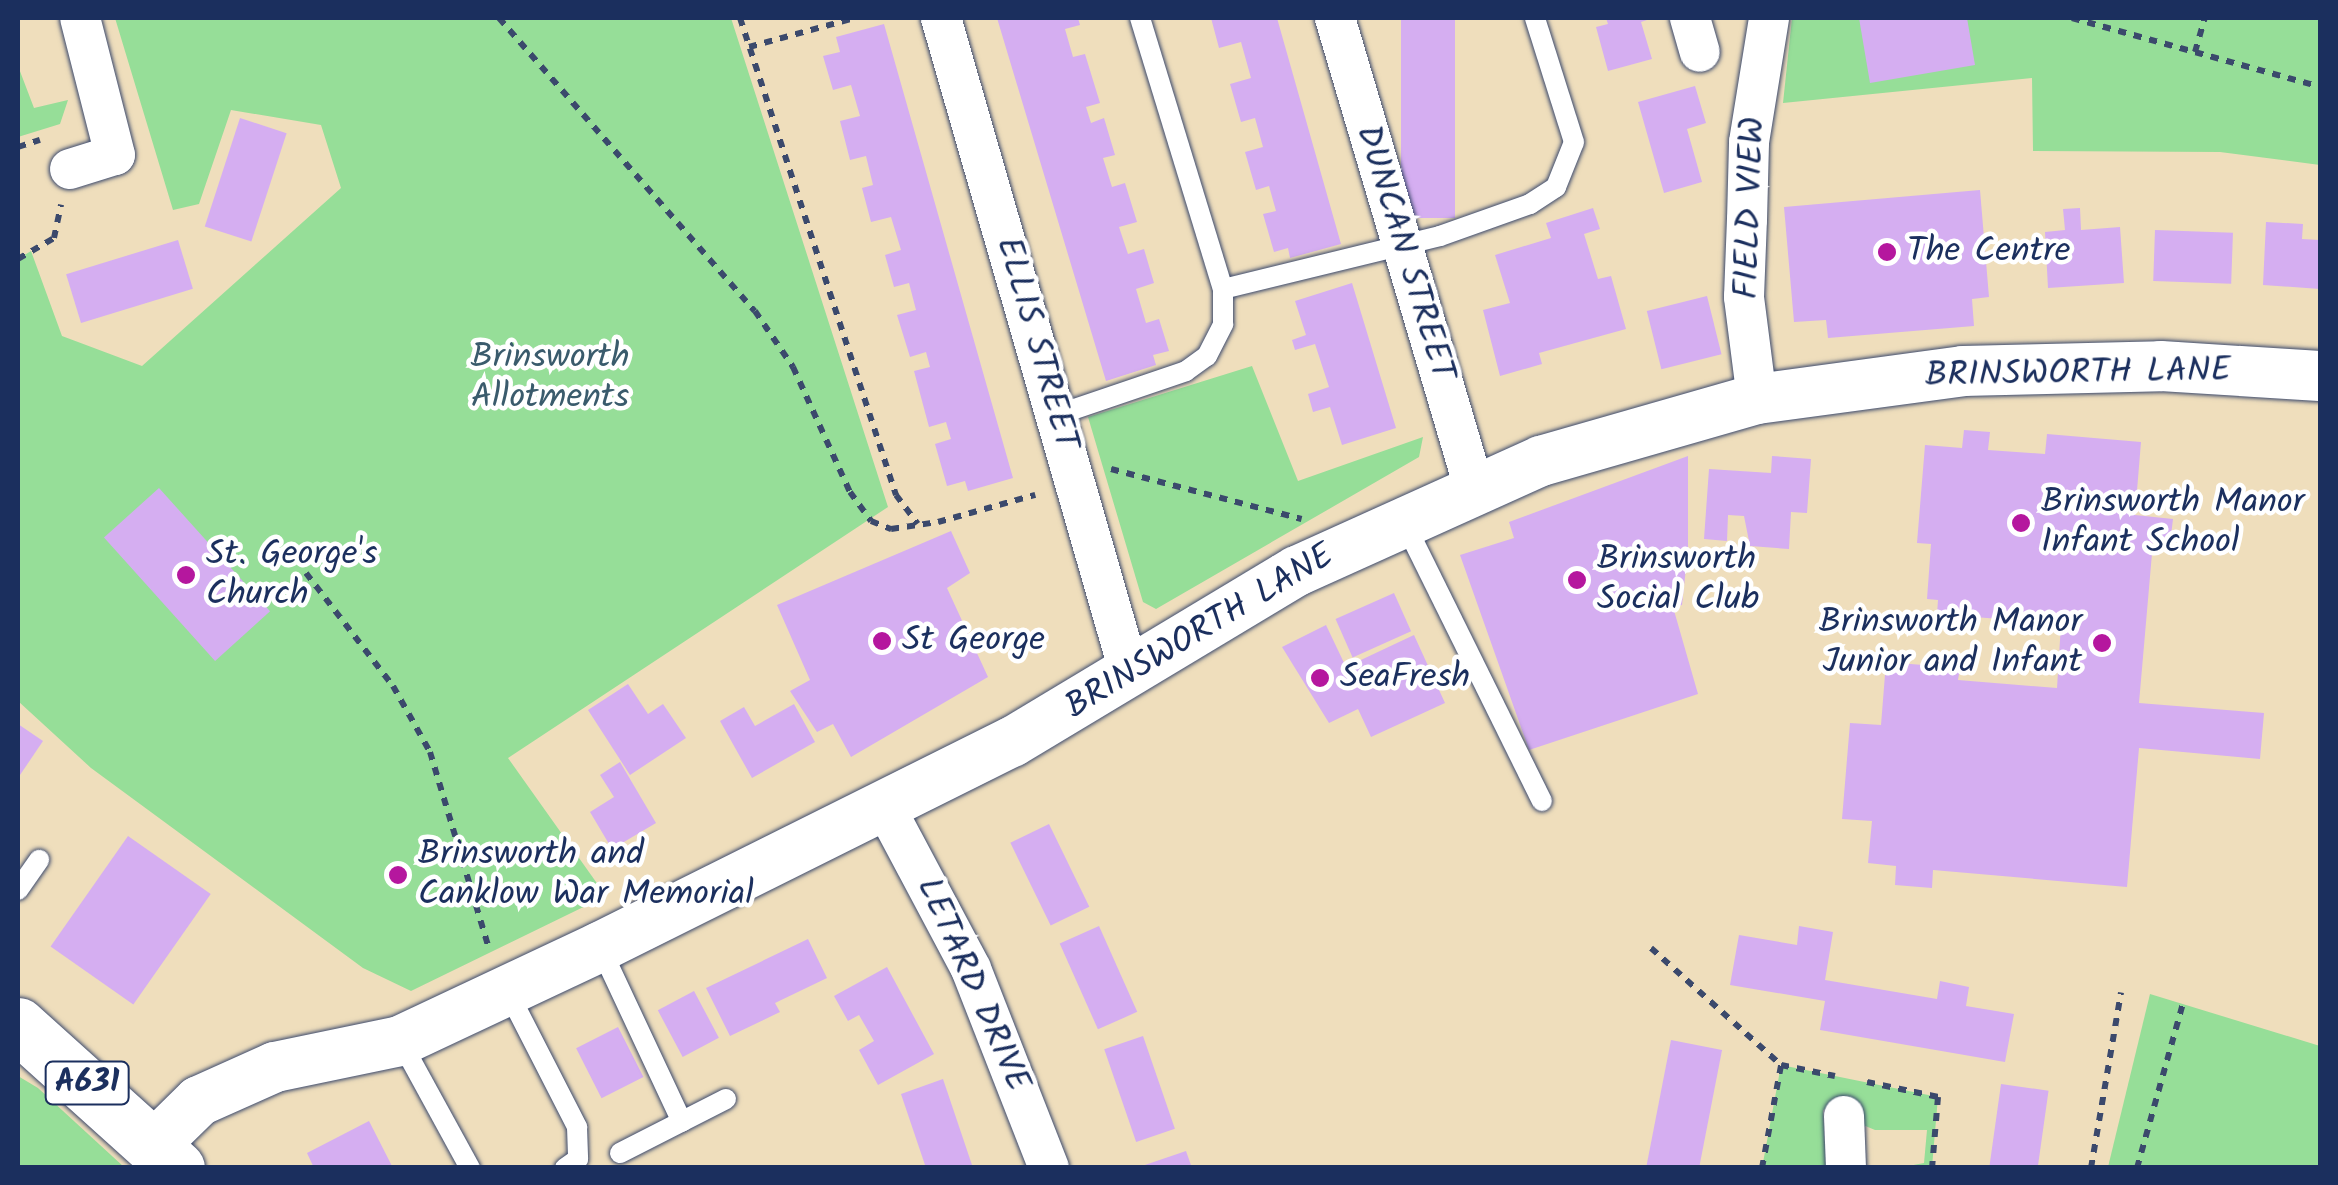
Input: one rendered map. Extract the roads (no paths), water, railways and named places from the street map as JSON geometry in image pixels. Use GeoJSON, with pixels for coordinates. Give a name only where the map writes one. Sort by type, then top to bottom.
{"type":"FeatureCollection","features":[{"type":"Feature","properties":{"kind":"main road","name":"A631"},"geometry":{"type":"LineString","coordinates":[[18,1025],[166,1156]]}},
{"type":"Feature","properties":{"kind":"street"},"geometry":{"type":"LineString","coordinates":[[70,170],[115,155],[80,18]]}},
{"type":"Feature","properties":{"kind":"street","name":"ELLIS STREET"},"geometry":{"type":"LineString","coordinates":[[941,18],[1129,671]]}},
{"type":"Feature","properties":{"kind":"street","name":"DUNCAN STREET"},"geometry":{"type":"LineString","coordinates":[[1335,18],[1474,488]]}},
{"type":"Feature","properties":{"kind":"street","name":"FIELD VIEW"},"geometry":{"type":"LineString","coordinates":[[1757,399],[1745,259],[1749,142],[1769,18]]}},
{"type":"Feature","properties":{"kind":"street","name":"BRINSWORTH LANE"},"geometry":{"type":"LineString","coordinates":[[166,1156],[199,1101],[275,1067],[400,1040],[508,992],[1012,742],[1384,526],[1557,456],[1757,399],[1963,370],[2161,366],[2320,376]]}},
{"type":"Feature","properties":{"kind":"street","name":"LETARD DRIVE"},"geometry":{"type":"LineString","coordinates":[[885,806],[971,970],[1049,1168]]}},
{"type":"Feature","properties":{"kind":"street"},"geometry":{"type":"LineString","coordinates":[[1844,1116],[1846,1168]]}},
{"type":"Feature","properties":{"kind":"lane"},"geometry":{"type":"LineString","coordinates":[[1057,415],[1186,371],[1207,356],[1223,324],[1223,289],[1140,18]]}},
{"type":"Feature","properties":{"kind":"lane"},"geometry":{"type":"LineString","coordinates":[[1223,289],[1401,246],[1530,204],[1556,187],[1574,142],[1535,18]]}},
{"type":"Feature","properties":{"kind":"lane"},"geometry":{"type":"LineString","coordinates":[[1384,526],[1542,801]]}},
{"type":"Feature","properties":{"kind":"lane"},"geometry":{"type":"LineString","coordinates":[[18,890],[39,860]]}},
{"type":"Feature","properties":{"kind":"lane"},"geometry":{"type":"LineString","coordinates":[[600,948],[682,1122]]}},
{"type":"Feature","properties":{"kind":"lane"},"geometry":{"type":"LineString","coordinates":[[508,992],[577,1127],[578,1159],[564,1168]]}},
{"type":"Feature","properties":{"kind":"lane"},"geometry":{"type":"LineString","coordinates":[[400,1040],[470,1168]]}},
{"type":"Feature","properties":{"kind":"lane"},"geometry":{"type":"LineString","coordinates":[[620,1153],[726,1099]]}},
{"type":"Feature","properties":{"kind":"place","name":"The Centre"},"geometry":{"type":"Point","coordinates":[1887,252]}},
{"type":"Feature","properties":{"kind":"place","name":"Brinsworth Manor Infant School"},"geometry":{"type":"Point","coordinates":[2021,523]}},
{"type":"Feature","properties":{"kind":"place","name":"St. George's Church"},"geometry":{"type":"Point","coordinates":[186,575]}},
{"type":"Feature","properties":{"kind":"place","name":"Brinsworth Social Club"},"geometry":{"type":"Point","coordinates":[1577,580]}},
{"type":"Feature","properties":{"kind":"place","name":"St George"},"geometry":{"type":"Point","coordinates":[882,641]}},
{"type":"Feature","properties":{"kind":"place","name":"Brinsworth Manor Junior and Infant"},"geometry":{"type":"Point","coordinates":[2102,643]}},
{"type":"Feature","properties":{"kind":"place","name":"SeaFresh"},"geometry":{"type":"Point","coordinates":[1320,678]}},
{"type":"Feature","properties":{"kind":"place","name":"Brinsworth and Canklow War Memorial"},"geometry":{"type":"Point","coordinates":[398,875]}},
{"type":"Feature","properties":{"kind":"park label","name":"Brinsworth Allotments"},"geometry":{"type":"Point","coordinates":[550,378]}}]}
